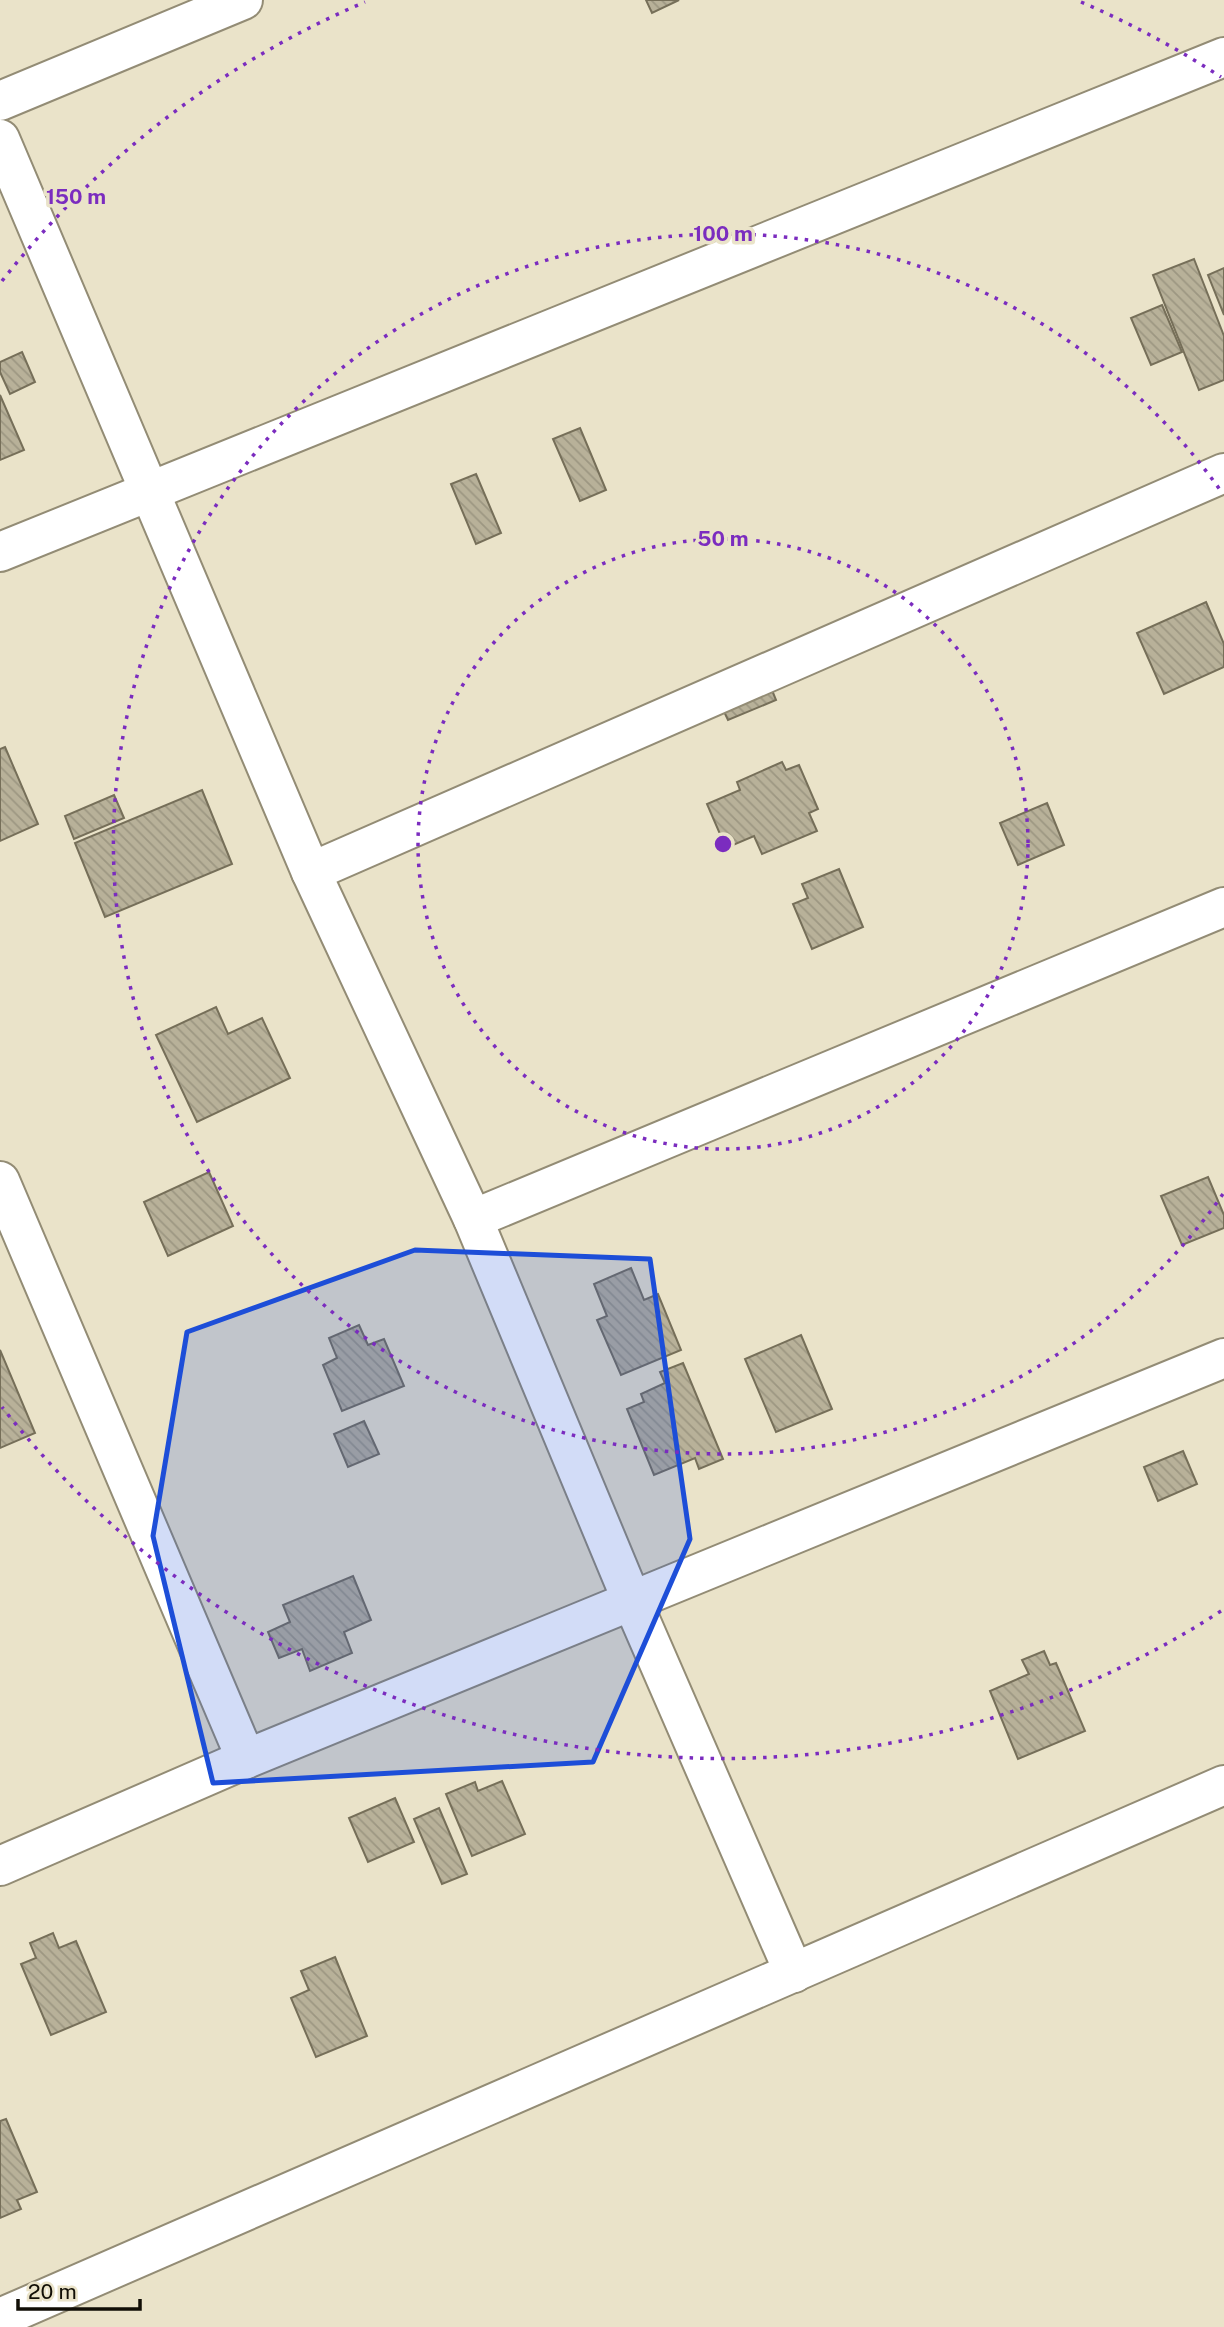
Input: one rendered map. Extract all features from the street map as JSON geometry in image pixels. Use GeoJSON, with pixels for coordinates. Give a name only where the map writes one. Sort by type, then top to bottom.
{"type":"FeatureCollection","features":[{"type":"Feature","properties":{"kind":"street"},"geometry":{"type":"LineString","coordinates":[[0,101],[243,0]]}},
{"type":"Feature","properties":{"kind":"street"},"geometry":{"type":"LineString","coordinates":[[0,552],[1224,57]]}},
{"type":"Feature","properties":{"kind":"street"},"geometry":{"type":"LineString","coordinates":[[0,139],[311,872],[472,1219],[632,1601],[794,1973]]}},
{"type":"Feature","properties":{"kind":"street"},"geometry":{"type":"LineString","coordinates":[[311,872],[1224,473]]}},
{"type":"Feature","properties":{"kind":"street"},"geometry":{"type":"LineString","coordinates":[[472,1219],[1224,907]]}},
{"type":"Feature","properties":{"kind":"street"},"geometry":{"type":"LineString","coordinates":[[0,1181],[247,1759]]}},
{"type":"Feature","properties":{"kind":"street"},"geometry":{"type":"LineString","coordinates":[[0,1866],[247,1759],[1224,1357]]}},
{"type":"Feature","properties":{"kind":"street"},"geometry":{"type":"LineString","coordinates":[[0,2318],[1224,1785]]}},
{"type":"Feature","properties":{"kind":"highlighted area"},"geometry":{"type":"Polygon","coordinates":[[[415,1250],[650,1259],[690,1539],[593,1762],[213,1783],[153,1536],[187,1332],[415,1250]]]}},
{"type":"Feature","properties":{"kind":"building"},"geometry":{"type":"Polygon","coordinates":[[[646,0],[679,0],[652,13],[646,0]]]}},
{"type":"Feature","properties":{"kind":"building"},"geometry":{"type":"Polygon","coordinates":[[[1194,259],[1224,336],[1224,380],[1199,390],[1153,275],[1194,259]]]}},
{"type":"Feature","properties":{"kind":"building"},"geometry":{"type":"Polygon","coordinates":[[[1224,268],[1224,315],[1208,275],[1224,268]]]}},
{"type":"Feature","properties":{"kind":"building"},"geometry":{"type":"Polygon","coordinates":[[[1162,305],[1182,352],[1151,365],[1131,318],[1162,305]]]}},
{"type":"Feature","properties":{"kind":"building"},"geometry":{"type":"Polygon","coordinates":[[[22,352],[35,382],[10,394],[0,372],[0,362],[22,352]]]}},
{"type":"Feature","properties":{"kind":"building"},"geometry":{"type":"Polygon","coordinates":[[[0,395],[24,450],[0,460],[0,395]]]}},
{"type":"Feature","properties":{"kind":"building"},"geometry":{"type":"Polygon","coordinates":[[[580,428],[606,490],[580,501],[553,439],[580,428]]]}},
{"type":"Feature","properties":{"kind":"building"},"geometry":{"type":"Polygon","coordinates":[[[476,474],[501,533],[476,544],[451,484],[476,474]]]}},
{"type":"Feature","properties":{"kind":"building"},"geometry":{"type":"Polygon","coordinates":[[[1206,602],[1224,644],[1224,667],[1164,694],[1137,633],[1206,602]]]}},
{"type":"Feature","properties":{"kind":"building"},"geometry":{"type":"Polygon","coordinates":[[[767,678],[776,700],[728,720],[718,699],[767,678]]]}},
{"type":"Feature","properties":{"kind":"building"},"geometry":{"type":"Polygon","coordinates":[[[5,747],[38,824],[0,841],[0,749],[5,747]]]}},
{"type":"Feature","properties":{"kind":"building"},"geometry":{"type":"Polygon","coordinates":[[[782,762],[786,770],[799,765],[818,809],[809,813],[817,831],[762,854],[754,836],[726,848],[707,804],[740,790],[737,782],[782,762]]]}},
{"type":"Feature","properties":{"kind":"building"},"geometry":{"type":"Polygon","coordinates":[[[202,790],[232,864],[105,917],[75,843],[202,790]]]}},
{"type":"Feature","properties":{"kind":"building"},"geometry":{"type":"Polygon","coordinates":[[[114,795],[124,818],[74,839],[65,816],[114,795]]]}},
{"type":"Feature","properties":{"kind":"building"},"geometry":{"type":"Polygon","coordinates":[[[1047,803],[1064,845],[1018,865],[1000,823],[1047,803]]]}},
{"type":"Feature","properties":{"kind":"building"},"geometry":{"type":"Polygon","coordinates":[[[839,869],[863,927],[812,949],[793,904],[808,898],[802,884],[839,869]]]}},
{"type":"Feature","properties":{"kind":"building"},"geometry":{"type":"Polygon","coordinates":[[[216,1007],[228,1034],[262,1018],[290,1078],[197,1122],[156,1035],[216,1007]]]}},
{"type":"Feature","properties":{"kind":"building"},"geometry":{"type":"Polygon","coordinates":[[[209,1172],[233,1226],[168,1256],[144,1202],[209,1172]]]}},
{"type":"Feature","properties":{"kind":"building"},"geometry":{"type":"Polygon","coordinates":[[[1208,1177],[1224,1215],[1224,1228],[1182,1245],[1161,1196],[1208,1177]]]}},
{"type":"Feature","properties":{"kind":"building"},"geometry":{"type":"Polygon","coordinates":[[[631,1268],[644,1300],[658,1294],[681,1350],[621,1375],[597,1320],[607,1316],[594,1284],[631,1268]]]}},
{"type":"Feature","properties":{"kind":"building"},"geometry":{"type":"Polygon","coordinates":[[[359,1325],[368,1345],[384,1339],[404,1386],[342,1411],[323,1365],[337,1358],[329,1338],[359,1325]]]}},
{"type":"Feature","properties":{"kind":"building"},"geometry":{"type":"Polygon","coordinates":[[[801,1335],[832,1409],[776,1432],[745,1359],[801,1335]]]}},
{"type":"Feature","properties":{"kind":"building"},"geometry":{"type":"Polygon","coordinates":[[[0,1350],[35,1433],[0,1448],[0,1350]]]}},
{"type":"Feature","properties":{"kind":"building"},"geometry":{"type":"Polygon","coordinates":[[[683,1363],[723,1459],[699,1469],[695,1458],[654,1475],[627,1409],[644,1402],[641,1394],[665,1383],[660,1372],[683,1363]]]}},
{"type":"Feature","properties":{"kind":"building"},"geometry":{"type":"Polygon","coordinates":[[[364,1421],[379,1454],[348,1467],[334,1434],[364,1421]]]}},
{"type":"Feature","properties":{"kind":"building"},"geometry":{"type":"Polygon","coordinates":[[[1183,1451],[1197,1484],[1158,1501],[1144,1467],[1183,1451]]]}},
{"type":"Feature","properties":{"kind":"building"},"geometry":{"type":"Polygon","coordinates":[[[353,1576],[371,1620],[344,1632],[352,1653],[310,1671],[302,1649],[279,1658],[268,1632],[290,1622],[283,1605],[353,1576]]]}},
{"type":"Feature","properties":{"kind":"building"},"geometry":{"type":"Polygon","coordinates":[[[1044,1651],[1050,1665],[1056,1663],[1085,1731],[1018,1759],[990,1691],[1029,1674],[1022,1660],[1044,1651]]]}},
{"type":"Feature","properties":{"kind":"building"},"geometry":{"type":"Polygon","coordinates":[[[502,1781],[525,1834],[472,1856],[446,1794],[475,1782],[478,1791],[502,1781]]]}},
{"type":"Feature","properties":{"kind":"building"},"geometry":{"type":"Polygon","coordinates":[[[395,1798],[414,1842],[368,1862],[349,1818],[395,1798]]]}},
{"type":"Feature","properties":{"kind":"building"},"geometry":{"type":"Polygon","coordinates":[[[439,1808],[467,1874],[442,1884],[414,1819],[439,1808]]]}},
{"type":"Feature","properties":{"kind":"building"},"geometry":{"type":"Polygon","coordinates":[[[53,1933],[59,1948],[76,1941],[106,2012],[51,2035],[21,1964],[36,1958],[30,1943],[53,1933]]]}},
{"type":"Feature","properties":{"kind":"building"},"geometry":{"type":"Polygon","coordinates":[[[335,1957],[367,2036],[316,2057],[291,1998],[309,1990],[301,1971],[335,1957]]]}},
{"type":"Feature","properties":{"kind":"building"},"geometry":{"type":"Polygon","coordinates":[[[6,2119],[37,2192],[17,2200],[21,2209],[0,2218],[0,2121],[6,2119]]]}}]}
